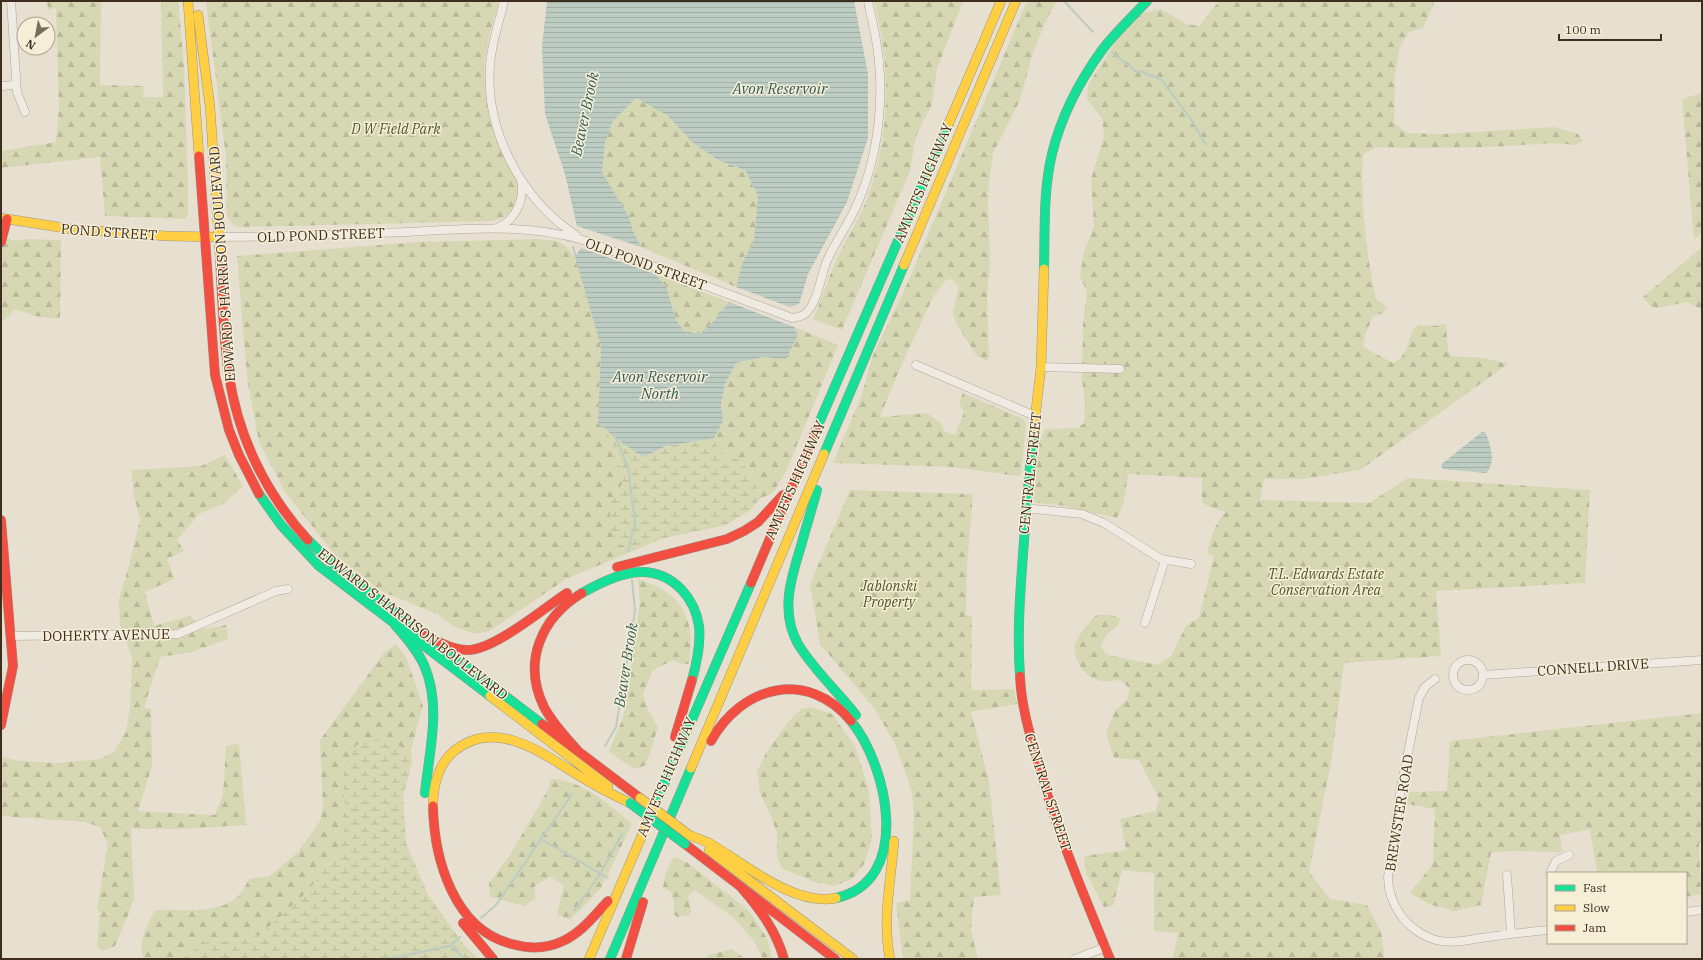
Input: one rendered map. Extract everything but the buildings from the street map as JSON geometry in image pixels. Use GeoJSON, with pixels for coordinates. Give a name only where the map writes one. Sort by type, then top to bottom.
{"type":"FeatureCollection","features":[{"type":"Feature","properties":{"kind":"main road","name":"EDWARD S HARRISON BOULEVARD"},"geometry":{"type":"LineString","coordinates":[[188,1],[216,375],[226,423],[245,469],[270,511],[301,549],[328,574],[835,959]]}},
{"type":"Feature","properties":{"kind":"main road","name":"EDWARD S HARRISON BOULEVARD"},"geometry":{"type":"LineString","coordinates":[[195,1],[208,81],[227,361],[232,391],[245,438],[257,467],[282,509],[297,529],[318,551],[346,575],[853,959]]}},
{"type":"Feature","properties":{"kind":"main road","name":"AMVETS HIGHWAY"},"geometry":{"type":"LineString","coordinates":[[589,959],[1000,1]]}},
{"type":"Feature","properties":{"kind":"main road","name":"AMVETS HIGHWAY"},"geometry":{"type":"LineString","coordinates":[[610,959],[1016,1]]}},
{"type":"Feature","properties":{"kind":"main road","name":"CENTRAL STREET"},"geometry":{"type":"LineString","coordinates":[[1110,959],[1074,871],[1047,793],[1031,739],[1025,712],[1020,674],[1018,626],[1025,508],[1041,367],[1047,185],[1052,156],[1071,99],[1089,68],[1104,48],[1147,1]]}},
{"type":"Feature","properties":{"kind":"main road","name":"POND STREET"},"geometry":{"type":"LineString","coordinates":[[4,219],[71,229],[205,238],[218,237]]}},
{"type":"Feature","properties":{"kind":"main road"},"geometry":{"type":"LineString","coordinates":[[1,242],[4,219]]}},
{"type":"Feature","properties":{"kind":"main road"},"geometry":{"type":"LineString","coordinates":[[826,448],[823,472],[789,585],[786,600],[790,626],[798,646],[846,702],[863,725],[876,749],[886,777],[894,823],[893,857],[885,923],[886,939],[890,959]]}},
{"type":"Feature","properties":{"kind":"main road"},"geometry":{"type":"LineString","coordinates":[[424,635],[453,648],[467,650],[480,649],[500,638],[578,586],[604,572],[634,562],[729,538],[746,530],[763,518],[793,484]]}},
{"type":"Feature","properties":{"kind":"main road"},"geometry":{"type":"LineString","coordinates":[[1,520],[11,636],[12,674],[1,725]]}},
{"type":"Feature","properties":{"kind":"main road"},"geometry":{"type":"LineString","coordinates":[[578,751],[552,721],[540,700],[534,668],[539,640],[552,617],[562,607],[582,593],[607,580],[623,574],[636,572],[653,573],[668,579],[687,595],[696,613],[700,634],[700,652],[674,741],[670,768]]}},
{"type":"Feature","properties":{"kind":"main road"},"geometry":{"type":"LineString","coordinates":[[396,625],[421,660],[429,678],[432,693],[434,716],[424,803],[426,829],[432,861],[450,904],[469,932],[493,959]]}},
{"type":"Feature","properties":{"kind":"main road"},"geometry":{"type":"LineString","coordinates":[[689,835],[708,843],[788,891],[807,898],[834,900],[858,891],[869,881],[882,859],[886,835],[885,814],[880,782],[866,745],[844,713],[829,701],[811,693],[792,689],[777,690],[761,694],[748,700],[728,715],[719,726],[709,745],[692,766]]}},
{"type":"Feature","properties":{"kind":"main road"},"geometry":{"type":"LineString","coordinates":[[616,894],[580,931],[556,944],[527,948],[508,945],[491,937],[467,915],[456,897],[444,870],[435,834],[433,806],[434,785],[443,765],[457,750],[475,740],[498,738],[520,742],[532,747],[606,792],[630,803]]}},
{"type":"Feature","properties":{"kind":"main road"},"geometry":{"type":"LineString","coordinates":[[626,959],[646,894],[646,874]]}},
{"type":"Feature","properties":{"kind":"main road"},"geometry":{"type":"LineString","coordinates":[[740,886],[764,913],[779,940],[784,959]]}},
{"type":"Feature","properties":{"kind":"street"},"geometry":{"type":"LineString","coordinates":[[10,1],[16,85],[17,92],[25,112]]}},
{"type":"Feature","properties":{"kind":"street"},"geometry":{"type":"LineString","coordinates":[[504,1],[491,53],[490,92],[501,137],[521,180],[557,221],[583,240]]}},
{"type":"Feature","properties":{"kind":"street","name":"OLD POND STREET"},"geometry":{"type":"LineString","coordinates":[[218,237],[308,236],[496,228],[544,231],[583,240],[792,318],[800,317],[806,314],[811,307],[827,262],[855,209],[862,192],[875,148],[880,78],[875,33],[868,1]]}},
{"type":"Feature","properties":{"kind":"street"},"geometry":{"type":"LineString","coordinates":[[1,86],[16,85]]}},
{"type":"Feature","properties":{"kind":"street"},"geometry":{"type":"LineString","coordinates":[[496,228],[502,226],[511,218],[520,204],[522,191],[521,180]]}},
{"type":"Feature","properties":{"kind":"street"},"geometry":{"type":"LineString","coordinates":[[916,365],[1035,416]]}},
{"type":"Feature","properties":{"kind":"street"},"geometry":{"type":"LineString","coordinates":[[1041,367],[1120,369]]}},
{"type":"Feature","properties":{"kind":"street"},"geometry":{"type":"LineString","coordinates":[[1025,508],[1071,512],[1087,516],[1104,523],[1145,550],[1165,560],[1191,564]]}},
{"type":"Feature","properties":{"kind":"street"},"geometry":{"type":"LineString","coordinates":[[1145,623],[1165,560]]}},
{"type":"Feature","properties":{"kind":"street","name":"DOHERTY AVENUE"},"geometry":{"type":"LineString","coordinates":[[11,636],[178,634],[276,592],[288,589]]}},
{"type":"Feature","properties":{"kind":"street","name":"CONNELL DRIVE"},"geometry":{"type":"LineString","coordinates":[[1484,675],[1702,660]]}},
{"type":"Feature","properties":{"kind":"street","name":"BREWSTER ROAD"},"geometry":{"type":"LineString","coordinates":[[1435,679],[1430,682],[1422,692],[1417,707],[1401,788],[1388,882],[1390,894],[1395,906],[1405,921],[1416,930],[1436,940],[1457,941],[1547,930]]}},
{"type":"Feature","properties":{"kind":"street"},"geometry":{"type":"LineString","coordinates":[[1550,872],[1556,861],[1569,855]]}},
{"type":"Feature","properties":{"kind":"street"},"geometry":{"type":"LineString","coordinates":[[1507,875],[1511,934]]}},
{"type":"Feature","properties":{"kind":"street"},"geometry":{"type":"LineString","coordinates":[[1687,912],[1702,910]]}},
{"type":"Feature","properties":{"kind":"street"},"geometry":{"type":"LineString","coordinates":[[1075,959],[1106,947]]}},
{"type":"Feature","properties":{"kind":"green space"},"geometry":{"type":"Polygon","coordinates":[[[47,1],[101,1],[100,85],[144,86],[143,97],[163,97],[161,1],[178,1],[184,64],[188,190],[188,215],[185,219],[105,216],[100,157],[1,168],[1,151],[56,142],[59,107],[56,8],[48,10],[47,1]]]}},
{"type":"Feature","properties":{"kind":"green space","name":"D W Field Park"},"geometry":{"type":"Polygon","coordinates":[[[206,1],[499,1],[489,36],[485,61],[485,87],[486,99],[496,136],[513,170],[518,184],[514,206],[503,217],[492,221],[239,227],[232,224],[227,216],[226,157],[206,1]]]}},
{"type":"Feature","properties":{"kind":"green space"},"geometry":{"type":"Polygon","coordinates":[[[874,1],[963,1],[937,69],[932,104],[916,136],[910,171],[842,330],[813,319],[838,256],[864,206],[877,167],[881,147],[886,107],[885,66],[882,40],[874,1]]]}},
{"type":"Feature","properties":{"kind":"green space"},"geometry":{"type":"Polygon","coordinates":[[[1027,1],[1057,1],[1048,16],[1033,53],[1019,102],[993,153],[988,193],[990,263],[987,296],[989,358],[986,361],[976,355],[956,323],[953,313],[959,286],[952,279],[946,280],[933,297],[897,375],[880,417],[927,413],[941,423],[944,431],[955,435],[964,412],[959,403],[963,393],[1023,419],[1026,424],[1021,475],[1018,476],[953,467],[833,463],[861,397],[873,355],[904,291],[1027,1]]]}},
{"type":"Feature","properties":{"kind":"green space","name":"T.L. Edwards Estate Conservation Area"},"geometry":{"type":"Polygon","coordinates":[[[1219,1],[1435,1],[1423,28],[1409,32],[1400,47],[1395,74],[1394,123],[1407,133],[1443,134],[1554,127],[1578,134],[1583,141],[1575,145],[1554,143],[1490,147],[1376,147],[1363,155],[1362,191],[1369,264],[1376,299],[1387,307],[1383,313],[1373,316],[1365,335],[1363,347],[1393,363],[1404,354],[1411,334],[1418,325],[1434,326],[1446,324],[1448,350],[1451,356],[1478,357],[1508,364],[1360,470],[1302,479],[1264,479],[1260,500],[1369,503],[1408,478],[1590,490],[1585,583],[1436,591],[1441,656],[1344,663],[1331,763],[1309,872],[1330,899],[1367,905],[1381,932],[1385,959],[1173,959],[1178,933],[1154,931],[1154,873],[1122,870],[1113,906],[1104,907],[1086,873],[1084,856],[1126,850],[1120,819],[1156,811],[1159,799],[1139,760],[1114,758],[1106,733],[1115,711],[1128,698],[1129,688],[1120,680],[1098,681],[1088,675],[1077,660],[1075,651],[1076,642],[1096,615],[1112,615],[1121,619],[1116,627],[1107,634],[1100,647],[1108,655],[1158,665],[1172,655],[1185,627],[1199,617],[1214,556],[1207,554],[1216,526],[1226,512],[1207,506],[1202,502],[1202,478],[1128,474],[1124,502],[1117,518],[1065,506],[1032,502],[1034,464],[1041,437],[1046,429],[1078,428],[1084,423],[1085,406],[1082,379],[1083,322],[1087,292],[1080,276],[1084,252],[1094,226],[1091,179],[1104,136],[1102,119],[1087,99],[1088,85],[1118,38],[1139,14],[1161,9],[1186,24],[1199,26],[1219,1]]]}},
{"type":"Feature","properties":{"kind":"green space"},"geometry":{"type":"Polygon","coordinates":[[[1702,93],[1702,232],[1694,240],[1682,99],[1702,93]]]}},
{"type":"Feature","properties":{"kind":"green space"},"geometry":{"type":"Polygon","coordinates":[[[636,98],[667,115],[691,141],[718,160],[745,170],[758,196],[754,240],[742,264],[736,287],[641,247],[633,231],[629,217],[602,172],[605,143],[613,121],[636,98]]]}},
{"type":"Feature","properties":{"kind":"green space"},"geometry":{"type":"Polygon","coordinates":[[[1,237],[16,241],[25,239],[61,240],[60,319],[35,316],[15,309],[1,323],[1,237]]]}},
{"type":"Feature","properties":{"kind":"green space"},"geometry":{"type":"Polygon","coordinates":[[[538,239],[559,242],[567,247],[575,257],[601,347],[598,423],[609,435],[618,458],[623,483],[611,501],[618,542],[638,549],[566,579],[488,632],[473,633],[455,627],[437,614],[381,591],[335,555],[285,492],[259,442],[247,378],[237,256],[419,242],[538,239]]]}},
{"type":"Feature","properties":{"kind":"green space"},"geometry":{"type":"Polygon","coordinates":[[[1702,247],[1702,310],[1687,302],[1658,308],[1650,306],[1643,297],[1702,247]]]}},
{"type":"Feature","properties":{"kind":"green space"},"geometry":{"type":"Polygon","coordinates":[[[655,274],[729,302],[715,320],[700,334],[684,331],[676,320],[666,286],[655,274]]]}},
{"type":"Feature","properties":{"kind":"green space"},"geometry":{"type":"Polygon","coordinates":[[[794,327],[838,345],[788,467],[773,493],[761,498],[754,480],[746,467],[739,460],[723,453],[714,438],[723,421],[721,404],[725,383],[736,363],[763,357],[786,359],[798,335],[794,327]]]}},
{"type":"Feature","properties":{"kind":"green space"},"geometry":{"type":"Polygon","coordinates":[[[605,429],[643,457],[666,446],[714,438],[723,453],[739,460],[746,467],[754,480],[761,498],[749,511],[726,525],[661,539],[638,549],[620,545],[609,529],[611,501],[623,483],[618,456],[605,429]]]}},
{"type":"Feature","properties":{"kind":"green space"},"geometry":{"type":"Polygon","coordinates":[[[225,455],[243,486],[223,504],[199,514],[177,540],[184,551],[167,559],[174,579],[145,592],[154,626],[190,616],[205,629],[226,625],[228,639],[192,652],[160,657],[144,708],[151,709],[152,766],[138,811],[215,815],[223,795],[226,747],[239,743],[246,825],[183,829],[131,829],[134,898],[115,946],[102,951],[97,946],[100,913],[97,908],[108,844],[100,827],[85,822],[1,816],[1,757],[19,761],[58,763],[100,759],[114,752],[126,732],[130,708],[132,657],[120,625],[119,599],[140,519],[134,496],[131,470],[201,466],[225,455]]]}},
{"type":"Feature","properties":{"kind":"green space","name":"Jablonski Property"},"geometry":{"type":"Polygon","coordinates":[[[850,490],[973,494],[967,567],[966,615],[972,616],[971,690],[1014,689],[1017,704],[971,712],[989,781],[1001,895],[974,897],[971,930],[978,959],[903,959],[896,903],[910,900],[914,816],[912,794],[894,742],[874,708],[820,644],[810,584],[850,490]]]}},
{"type":"Feature","properties":{"kind":"green space"},"geometry":{"type":"Polygon","coordinates":[[[638,579],[665,591],[678,603],[684,611],[687,620],[691,634],[691,643],[689,664],[681,664],[673,660],[653,670],[643,694],[649,712],[658,727],[646,765],[635,769],[609,751],[623,718],[640,602],[638,579]]]}},
{"type":"Feature","properties":{"kind":"green space"},"geometry":{"type":"Polygon","coordinates":[[[396,644],[406,657],[423,706],[411,750],[379,739],[343,772],[346,824],[338,852],[307,892],[260,935],[226,941],[208,940],[182,959],[144,959],[142,953],[142,940],[155,910],[200,910],[222,906],[232,901],[241,893],[249,879],[270,876],[298,852],[320,821],[323,808],[320,740],[384,653],[396,644]]]}},
{"type":"Feature","properties":{"kind":"green space"},"geometry":{"type":"Polygon","coordinates":[[[811,707],[832,714],[855,746],[869,791],[872,839],[864,864],[852,879],[834,886],[812,881],[781,868],[777,855],[777,834],[771,816],[760,793],[757,772],[766,753],[788,722],[801,709],[811,707]]]}},
{"type":"Feature","properties":{"kind":"green space"},"geometry":{"type":"Polygon","coordinates":[[[1702,713],[1702,842],[1699,843],[1701,894],[1687,897],[1687,872],[1597,872],[1590,829],[1560,835],[1562,852],[1508,851],[1491,853],[1481,905],[1455,911],[1431,905],[1410,893],[1433,864],[1435,809],[1407,804],[1409,792],[1447,791],[1450,741],[1702,713]]]}},
{"type":"Feature","properties":{"kind":"green space"},"geometry":{"type":"Polygon","coordinates":[[[379,739],[411,750],[412,764],[403,795],[406,843],[428,895],[464,945],[478,959],[182,959],[208,940],[226,941],[260,935],[307,892],[338,852],[346,824],[343,772],[356,745],[379,739]]]}},
{"type":"Feature","properties":{"kind":"green space"},"geometry":{"type":"Polygon","coordinates":[[[550,779],[562,780],[584,788],[605,801],[632,824],[601,888],[570,920],[557,914],[564,885],[550,877],[535,886],[535,899],[524,906],[490,897],[489,883],[510,855],[549,788],[550,779]]]}},
{"type":"Feature","properties":{"kind":"green space"},"geometry":{"type":"Polygon","coordinates":[[[674,857],[688,863],[749,911],[767,938],[772,959],[763,959],[754,941],[734,918],[696,891],[691,893],[688,897],[691,912],[689,915],[677,917],[674,914],[674,902],[671,892],[663,887],[666,871],[674,857]]]}},
{"type":"Feature","properties":{"kind":"green space"},"geometry":{"type":"Polygon","coordinates":[[[732,949],[745,959],[704,959],[709,955],[732,949]]]}},
{"type":"Feature","properties":{"kind":"water","name":"Avon Reservoir"},"geometry":{"type":"Polygon","coordinates":[[[547,1],[854,1],[868,74],[868,138],[847,202],[808,274],[799,304],[790,307],[736,287],[742,264],[754,240],[758,196],[745,170],[718,160],[691,141],[667,115],[636,98],[613,121],[605,143],[602,172],[629,217],[633,231],[641,247],[577,226],[565,174],[545,114],[542,47],[547,1]]]}},
{"type":"Feature","properties":{"kind":"water","name":"Avon Reservoir North"},"geometry":{"type":"Polygon","coordinates":[[[581,248],[655,274],[666,286],[676,320],[684,331],[700,334],[715,320],[729,302],[794,327],[798,335],[786,359],[763,357],[736,363],[725,384],[721,404],[723,421],[714,438],[666,446],[643,457],[618,440],[598,423],[601,347],[575,257],[581,248]]]}},
{"type":"Feature","properties":{"kind":"water"},"geometry":{"type":"Polygon","coordinates":[[[1482,432],[1486,433],[1492,454],[1491,464],[1486,473],[1443,469],[1441,465],[1443,463],[1482,432]]]}},
{"type":"Feature","properties":{"kind":"waterway"},"geometry":{"type":"LineString","coordinates":[[1064,1],[1093,32]]}},
{"type":"Feature","properties":{"kind":"waterway"},"geometry":{"type":"LineString","coordinates":[[1112,52],[1135,71],[1142,72],[1162,80],[1192,121],[1206,145]]}},
{"type":"Feature","properties":{"kind":"waterway","name":"Beaver Brook"},"geometry":{"type":"LineString","coordinates":[[573,247],[576,257]]}},
{"type":"Feature","properties":{"kind":"waterway","name":"Beaver Brook"},"geometry":{"type":"LineString","coordinates":[[615,436],[628,467],[635,523],[628,551]]}},
{"type":"Feature","properties":{"kind":"waterway","name":"Beaver Brook"},"geometry":{"type":"LineString","coordinates":[[605,746],[616,727],[635,611],[632,580]]}},
{"type":"Feature","properties":{"kind":"waterway","name":"Beaver Brook"},"geometry":{"type":"LineString","coordinates":[[481,918],[496,905],[572,794]]}},
{"type":"Feature","properties":{"kind":"waterway"},"geometry":{"type":"LineString","coordinates":[[574,911],[600,874],[622,834]]}},
{"type":"Feature","properties":{"kind":"waterway"},"geometry":{"type":"LineString","coordinates":[[541,839],[608,878]]}},
{"type":"Feature","properties":{"kind":"waterway","name":"Beaver Brook"},"geometry":{"type":"LineString","coordinates":[[450,946],[460,937]]}},
{"type":"Feature","properties":{"kind":"waterway","name":"Beaver Brook"},"geometry":{"type":"LineString","coordinates":[[450,946],[465,959]]}},
{"type":"Feature","properties":{"kind":"waterway"},"geometry":{"type":"LineString","coordinates":[[387,959],[450,946]]}},
{"type":"Feature","properties":{"kind":"traffic: fast"},"geometry":{"type":"LineString","coordinates":[[1044,269],[1047,182],[1052,154],[1060,126],[1078,87],[1102,50],[1112,37],[1147,1]]}},
{"type":"Feature","properties":{"kind":"traffic: fast"},"geometry":{"type":"LineString","coordinates":[[816,430],[949,123]]}},
{"type":"Feature","properties":{"kind":"traffic: fast"},"geometry":{"type":"LineString","coordinates":[[824,454],[904,265]]}},
{"type":"Feature","properties":{"kind":"traffic: fast"},"geometry":{"type":"LineString","coordinates":[[1020,676],[1020,600],[1033,435]]}},
{"type":"Feature","properties":{"kind":"traffic: fast"},"geometry":{"type":"LineString","coordinates":[[817,490],[791,583],[788,607],[789,620],[798,644],[804,654],[856,715]]}},
{"type":"Feature","properties":{"kind":"traffic: fast"},"geometry":{"type":"LineString","coordinates":[[259,494],[281,525],[319,566],[490,696]]}},
{"type":"Feature","properties":{"kind":"traffic: fast"},"geometry":{"type":"LineString","coordinates":[[308,540],[337,568],[542,724]]}},
{"type":"Feature","properties":{"kind":"traffic: fast"},"geometry":{"type":"LineString","coordinates":[[582,593],[607,580],[632,573],[645,572],[658,574],[670,580],[682,590],[688,598],[698,621],[699,646],[692,680]]}},
{"type":"Feature","properties":{"kind":"traffic: fast"},"geometry":{"type":"LineString","coordinates":[[652,812],[751,583]]}},
{"type":"Feature","properties":{"kind":"traffic: fast"},"geometry":{"type":"LineString","coordinates":[[395,625],[421,659],[429,681],[432,696],[433,729],[425,793]]}},
{"type":"Feature","properties":{"kind":"traffic: fast"},"geometry":{"type":"LineString","coordinates":[[836,898],[860,887],[876,870],[884,846],[886,820],[883,792],[875,765],[864,741],[851,721]]}},
{"type":"Feature","properties":{"kind":"traffic: fast"},"geometry":{"type":"LineString","coordinates":[[610,959],[691,768]]}},
{"type":"Feature","properties":{"kind":"traffic: fast"},"geometry":{"type":"LineString","coordinates":[[630,803],[685,844]]}},
{"type":"Feature","properties":{"kind":"traffic: slow"},"geometry":{"type":"LineString","coordinates":[[188,1],[199,156]]}},
{"type":"Feature","properties":{"kind":"traffic: slow"},"geometry":{"type":"LineString","coordinates":[[949,123],[1001,1]]}},
{"type":"Feature","properties":{"kind":"traffic: slow"},"geometry":{"type":"LineString","coordinates":[[904,265],[1016,1]]}},
{"type":"Feature","properties":{"kind":"traffic: slow"},"geometry":{"type":"LineString","coordinates":[[198,15],[210,107],[220,256]]}},
{"type":"Feature","properties":{"kind":"traffic: slow"},"geometry":{"type":"LineString","coordinates":[[1,218],[71,229],[167,236],[214,237]]}},
{"type":"Feature","properties":{"kind":"traffic: slow"},"geometry":{"type":"LineString","coordinates":[[1033,435],[1041,367],[1044,269]]}},
{"type":"Feature","properties":{"kind":"traffic: slow"},"geometry":{"type":"LineString","coordinates":[[691,768],[824,454]]}},
{"type":"Feature","properties":{"kind":"traffic: slow"},"geometry":{"type":"LineString","coordinates":[[490,696],[608,786]]}},
{"type":"Feature","properties":{"kind":"traffic: slow"},"geometry":{"type":"LineString","coordinates":[[433,806],[435,783],[444,763],[454,751],[470,742],[485,738],[501,738],[533,748],[596,786],[630,803]]}},
{"type":"Feature","properties":{"kind":"traffic: slow"},"geometry":{"type":"LineString","coordinates":[[640,798],[689,835]]}},
{"type":"Feature","properties":{"kind":"traffic: slow"},"geometry":{"type":"LineString","coordinates":[[589,959],[652,812]]}},
{"type":"Feature","properties":{"kind":"traffic: slow"},"geometry":{"type":"LineString","coordinates":[[689,835],[709,843],[753,872],[787,890],[803,896],[820,899],[836,898]]}},
{"type":"Feature","properties":{"kind":"traffic: slow"},"geometry":{"type":"LineString","coordinates":[[890,959],[887,915],[894,841]]}},
{"type":"Feature","properties":{"kind":"traffic: slow"},"geometry":{"type":"LineString","coordinates":[[709,850],[853,959]]}},
{"type":"Feature","properties":{"kind":"traffic: jam"},"geometry":{"type":"LineString","coordinates":[[199,156],[215,375],[229,430],[239,455],[259,494]]}},
{"type":"Feature","properties":{"kind":"traffic: jam"},"geometry":{"type":"LineString","coordinates":[[1,242],[7,219]]}},
{"type":"Feature","properties":{"kind":"traffic: jam"},"geometry":{"type":"LineString","coordinates":[[220,256],[225,346],[233,398],[239,420],[256,464],[267,484],[279,504],[308,540]]}},
{"type":"Feature","properties":{"kind":"traffic: jam"},"geometry":{"type":"LineString","coordinates":[[751,583],[816,430]]}},
{"type":"Feature","properties":{"kind":"traffic: jam"},"geometry":{"type":"LineString","coordinates":[[617,567],[727,539],[758,522],[783,495]]}},
{"type":"Feature","properties":{"kind":"traffic: jam"},"geometry":{"type":"LineString","coordinates":[[1,520],[13,666],[1,725]]}},
{"type":"Feature","properties":{"kind":"traffic: jam"},"geometry":{"type":"LineString","coordinates":[[424,635],[445,645],[461,650],[478,648],[490,644],[518,628],[567,593]]}},
{"type":"Feature","properties":{"kind":"traffic: jam"},"geometry":{"type":"LineString","coordinates":[[578,751],[556,725],[544,707],[538,690],[535,674],[539,642],[546,628],[568,603],[582,593]]}},
{"type":"Feature","properties":{"kind":"traffic: jam"},"geometry":{"type":"LineString","coordinates":[[1020,676],[1026,718],[1044,785],[1070,860],[1110,959]]}},
{"type":"Feature","properties":{"kind":"traffic: jam"},"geometry":{"type":"LineString","coordinates":[[675,737],[692,680]]}},
{"type":"Feature","properties":{"kind":"traffic: jam"},"geometry":{"type":"LineString","coordinates":[[711,741],[724,722],[740,707],[758,696],[776,690],[796,690],[815,694],[834,705],[851,721]]}},
{"type":"Feature","properties":{"kind":"traffic: jam"},"geometry":{"type":"LineString","coordinates":[[542,724],[640,798]]}},
{"type":"Feature","properties":{"kind":"traffic: jam"},"geometry":{"type":"LineString","coordinates":[[433,806],[434,827],[438,848],[443,869],[451,890],[462,908],[475,924],[492,936],[512,944],[525,947],[544,947],[557,944],[582,928],[608,901]]}},
{"type":"Feature","properties":{"kind":"traffic: jam"},"geometry":{"type":"LineString","coordinates":[[685,844],[835,959]]}},
{"type":"Feature","properties":{"kind":"traffic: jam"},"geometry":{"type":"LineString","coordinates":[[740,886],[772,929],[781,948],[784,959]]}},
{"type":"Feature","properties":{"kind":"traffic: jam"},"geometry":{"type":"LineString","coordinates":[[626,959],[643,902]]}},
{"type":"Feature","properties":{"kind":"traffic: jam"},"geometry":{"type":"LineString","coordinates":[[463,923],[493,959]]}}]}
